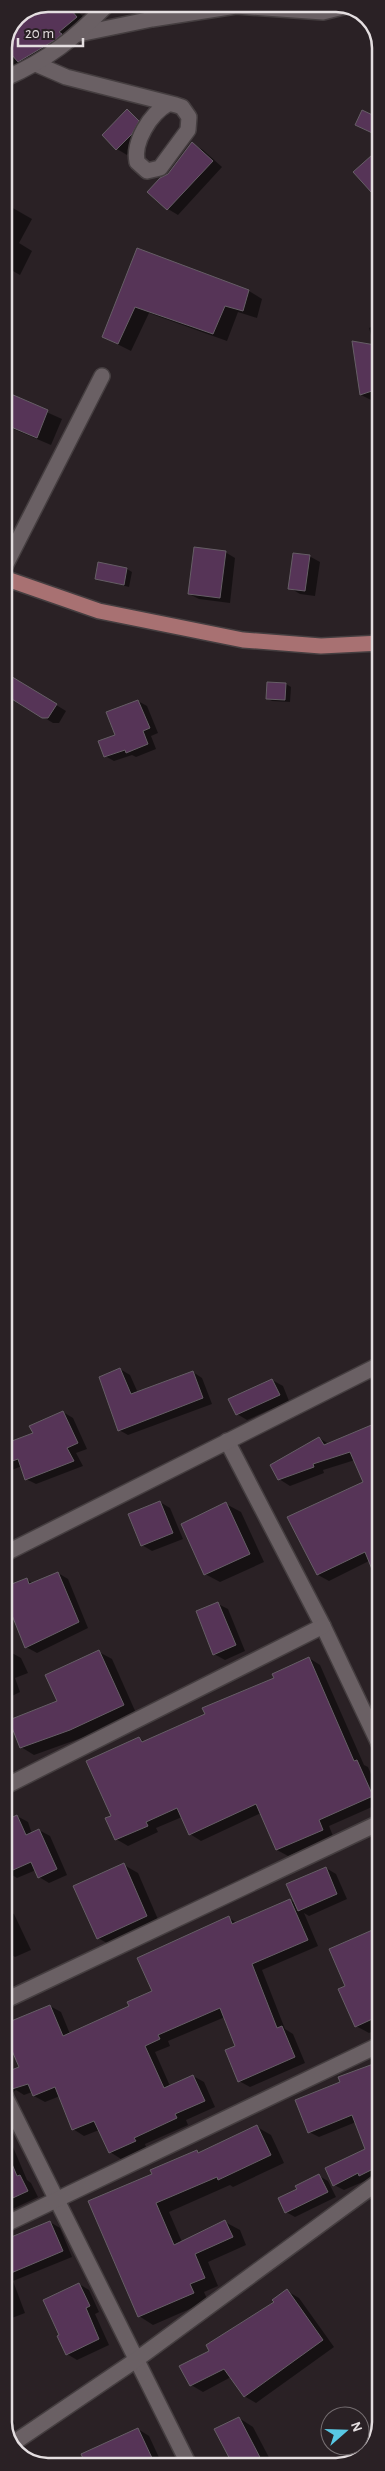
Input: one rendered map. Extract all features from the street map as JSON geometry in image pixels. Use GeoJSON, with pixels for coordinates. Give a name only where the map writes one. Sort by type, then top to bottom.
{"type":"FeatureCollection","features":[{"type":"Feature","properties":{"kind":"main road"},"geometry":{"type":"LineString","coordinates":[[12,581],[98,611],[243,640],[321,646],[372,643]]}},
{"type":"Feature","properties":{"kind":"street"},"geometry":{"type":"LineString","coordinates":[[12,75],[36,64],[79,34],[100,12]]}},
{"type":"Feature","properties":{"kind":"street"},"geometry":{"type":"LineString","coordinates":[[79,34],[192,12]]}},
{"type":"Feature","properties":{"kind":"street"},"geometry":{"type":"LineString","coordinates":[[36,64],[66,77],[159,100],[168,104]]}},
{"type":"Feature","properties":{"kind":"street"},"geometry":{"type":"LineString","coordinates":[[12,552],[102,376]]}},
{"type":"Feature","properties":{"kind":"street"},"geometry":{"type":"LineString","coordinates":[[13,1550],[372,1368]]}},
{"type":"Feature","properties":{"kind":"street"},"geometry":{"type":"LineString","coordinates":[[227,1441],[322,1626],[372,1729]]}},
{"type":"Feature","properties":{"kind":"street"},"geometry":{"type":"LineString","coordinates":[[13,1783],[322,1626]]}},
{"type":"Feature","properties":{"kind":"street"},"geometry":{"type":"LineString","coordinates":[[13,1997],[372,1826]]}},
{"type":"Feature","properties":{"kind":"street"},"geometry":{"type":"LineString","coordinates":[[13,2222],[372,2048]]}},
{"type":"Feature","properties":{"kind":"street"},"geometry":{"type":"LineString","coordinates":[[13,2112],[185,2458]]}},
{"type":"Feature","properties":{"kind":"street"},"geometry":{"type":"LineString","coordinates":[[17,2440],[136,2360],[372,2187]]}},
{"type":"Feature","properties":{"kind":"building"},"geometry":{"type":"Polygon","coordinates":[[[48,12],[73,12],[77,17],[59,32],[62,34],[55,40],[18,62],[12,55],[13,41],[19,28],[28,19],[48,12]]]}},
{"type":"Feature","properties":{"kind":"building"},"geometry":{"type":"Polygon","coordinates":[[[127,109],[139,121],[132,134],[116,150],[102,135],[127,109]]]}},
{"type":"Feature","properties":{"kind":"building"},"geometry":{"type":"Polygon","coordinates":[[[362,110],[372,115],[372,133],[355,125],[362,110]]]}},
{"type":"Feature","properties":{"kind":"building"},"geometry":{"type":"Polygon","coordinates":[[[192,142],[213,161],[167,210],[147,192],[160,178],[168,174],[192,142]]]}},
{"type":"Feature","properties":{"kind":"building"},"geometry":{"type":"Polygon","coordinates":[[[372,155],[372,193],[353,172],[372,155]]]}},
{"type":"Feature","properties":{"kind":"building"},"geometry":{"type":"Polygon","coordinates":[[[137,248],[249,290],[243,311],[225,306],[213,334],[135,307],[118,344],[102,337],[137,248]]]}},
{"type":"Feature","properties":{"kind":"building"},"geometry":{"type":"Polygon","coordinates":[[[352,341],[372,344],[372,391],[360,395],[352,341]]]}},
{"type":"Feature","properties":{"kind":"building"},"geometry":{"type":"Polygon","coordinates":[[[12,395],[48,410],[37,438],[12,427],[12,395]]]}},
{"type":"Feature","properties":{"kind":"building"},"geometry":{"type":"Polygon","coordinates":[[[194,547],[226,551],[220,598],[188,594],[194,547]]]}},
{"type":"Feature","properties":{"kind":"building"},"geometry":{"type":"Polygon","coordinates":[[[293,553],[310,555],[305,591],[288,589],[293,553]]]}},
{"type":"Feature","properties":{"kind":"building"},"geometry":{"type":"Polygon","coordinates":[[[98,562],[127,568],[124,585],[95,579],[98,562]]]}},
{"type":"Feature","properties":{"kind":"building"},"geometry":{"type":"Polygon","coordinates":[[[12,677],[57,704],[48,718],[42,718],[12,699],[12,677]]]}},
{"type":"Feature","properties":{"kind":"building"},"geometry":{"type":"Polygon","coordinates":[[[267,682],[286,683],[285,700],[266,699],[267,682]]]}},
{"type":"Feature","properties":{"kind":"building"},"geometry":{"type":"Polygon","coordinates":[[[138,700],[150,728],[143,731],[148,744],[126,753],[125,750],[104,757],[98,741],[115,735],[106,712],[138,700]]]}},
{"type":"Feature","properties":{"kind":"building"},"geometry":{"type":"Polygon","coordinates":[[[120,1368],[131,1394],[193,1371],[203,1398],[118,1431],[99,1377],[120,1368]]]}},
{"type":"Feature","properties":{"kind":"building"},"geometry":{"type":"Polygon","coordinates":[[[272,1379],[280,1395],[236,1415],[228,1399],[272,1379]]]}},
{"type":"Feature","properties":{"kind":"building"},"geometry":{"type":"Polygon","coordinates":[[[63,1411],[78,1443],[67,1448],[74,1461],[25,1480],[18,1459],[13,1461],[13,1441],[33,1433],[29,1426],[63,1411]]]}},
{"type":"Feature","properties":{"kind":"building"},"geometry":{"type":"Polygon","coordinates":[[[372,1425],[372,1569],[365,1552],[317,1575],[287,1517],[363,1482],[350,1452],[313,1464],[314,1467],[278,1480],[270,1465],[319,1437],[324,1445],[372,1425]]]}},
{"type":"Feature","properties":{"kind":"building"},"geometry":{"type":"Polygon","coordinates":[[[160,1501],[173,1533],[141,1546],[128,1514],[160,1501]]]}},
{"type":"Feature","properties":{"kind":"building"},"geometry":{"type":"Polygon","coordinates":[[[226,1502],[250,1554],[204,1575],[181,1524],[226,1502]]]}},
{"type":"Feature","properties":{"kind":"building"},"geometry":{"type":"Polygon","coordinates":[[[58,1572],[79,1622],[25,1648],[13,1617],[13,1584],[27,1578],[29,1584],[58,1572]]]}},
{"type":"Feature","properties":{"kind":"building"},"geometry":{"type":"Polygon","coordinates":[[[218,1602],[236,1645],[213,1655],[196,1611],[218,1602]]]}},
{"type":"Feature","properties":{"kind":"building"},"geometry":{"type":"Polygon","coordinates":[[[99,1650],[124,1705],[70,1730],[20,1748],[13,1729],[13,1719],[57,1701],[45,1675],[99,1650]]]}},
{"type":"Feature","properties":{"kind":"building"},"geometry":{"type":"Polygon","coordinates":[[[309,1657],[354,1761],[357,1760],[372,1796],[319,1820],[323,1830],[276,1850],[256,1804],[189,1835],[177,1808],[146,1822],[148,1826],[115,1840],[105,1818],[111,1816],[86,1761],[139,1737],[142,1742],[205,1714],[202,1708],[274,1678],[272,1674],[309,1657]]]}},
{"type":"Feature","properties":{"kind":"building"},"geometry":{"type":"Polygon","coordinates":[[[17,1815],[26,1835],[39,1829],[57,1869],[38,1878],[31,1862],[13,1870],[13,1817],[17,1815]]]}},
{"type":"Feature","properties":{"kind":"building"},"geometry":{"type":"Polygon","coordinates":[[[124,1863],[147,1916],[97,1939],[73,1886],[124,1863]]]}},
{"type":"Feature","properties":{"kind":"building"},"geometry":{"type":"Polygon","coordinates":[[[326,1867],[337,1894],[298,1911],[286,1884],[326,1867]]]}},
{"type":"Feature","properties":{"kind":"building"},"geometry":{"type":"Polygon","coordinates":[[[290,1899],[308,1940],[252,1964],[277,2028],[282,2026],[295,2057],[238,2082],[225,2050],[235,2046],[220,2008],[158,2035],[160,2039],[145,2046],[164,2088],[193,2075],[205,2101],[175,2114],[177,2118],[134,2138],[136,2141],[109,2153],[94,2121],[72,2130],[55,2087],[33,2096],[28,2084],[13,2089],[13,2069],[19,2067],[13,2053],[13,2020],[50,2005],[63,2036],[129,2006],[127,2002],[152,1991],[137,1958],[229,1916],[232,1924],[290,1899]]]}},
{"type":"Feature","properties":{"kind":"building"},"geometry":{"type":"Polygon","coordinates":[[[372,1930],[372,2019],[355,2027],[338,1989],[345,1986],[329,1949],[372,1930]]]}},
{"type":"Feature","properties":{"kind":"building"},"geometry":{"type":"Polygon","coordinates":[[[372,2064],[372,2170],[359,2176],[358,2173],[333,2186],[325,2168],[365,2149],[352,2115],[308,2133],[295,2100],[340,2082],[338,2077],[372,2064]]]}},
{"type":"Feature","properties":{"kind":"building"},"geometry":{"type":"Polygon","coordinates":[[[257,2125],[271,2155],[218,2180],[217,2177],[156,2203],[174,2245],[225,2220],[233,2237],[195,2254],[205,2278],[190,2284],[194,2293],[138,2317],[88,2201],[152,2174],[150,2170],[197,2150],[198,2153],[257,2125]]]}},
{"type":"Feature","properties":{"kind":"building"},"geometry":{"type":"Polygon","coordinates":[[[13,2166],[17,2176],[20,2175],[28,2191],[13,2198],[13,2166]]]}},
{"type":"Feature","properties":{"kind":"building"},"geometry":{"type":"Polygon","coordinates":[[[319,2174],[328,2192],[285,2213],[278,2198],[297,2189],[295,2186],[319,2174]]]}},
{"type":"Feature","properties":{"kind":"building"},"geometry":{"type":"Polygon","coordinates":[[[50,2221],[63,2251],[13,2272],[13,2236],[50,2221]]]}},
{"type":"Feature","properties":{"kind":"building"},"geometry":{"type":"Polygon","coordinates":[[[79,2283],[90,2306],[86,2308],[99,2339],[66,2355],[43,2300],[79,2283]]]}},
{"type":"Feature","properties":{"kind":"building"},"geometry":{"type":"Polygon","coordinates":[[[287,2289],[323,2340],[244,2397],[224,2369],[190,2386],[179,2366],[209,2351],[206,2345],[274,2302],[272,2300],[287,2289]]]}},
{"type":"Feature","properties":{"kind":"building"},"geometry":{"type":"Polygon","coordinates":[[[239,2417],[260,2458],[229,2458],[214,2429],[239,2417]]]}},
{"type":"Feature","properties":{"kind":"building"},"geometry":{"type":"Polygon","coordinates":[[[138,2428],[152,2458],[83,2458],[81,2454],[138,2428]]]}}]}
